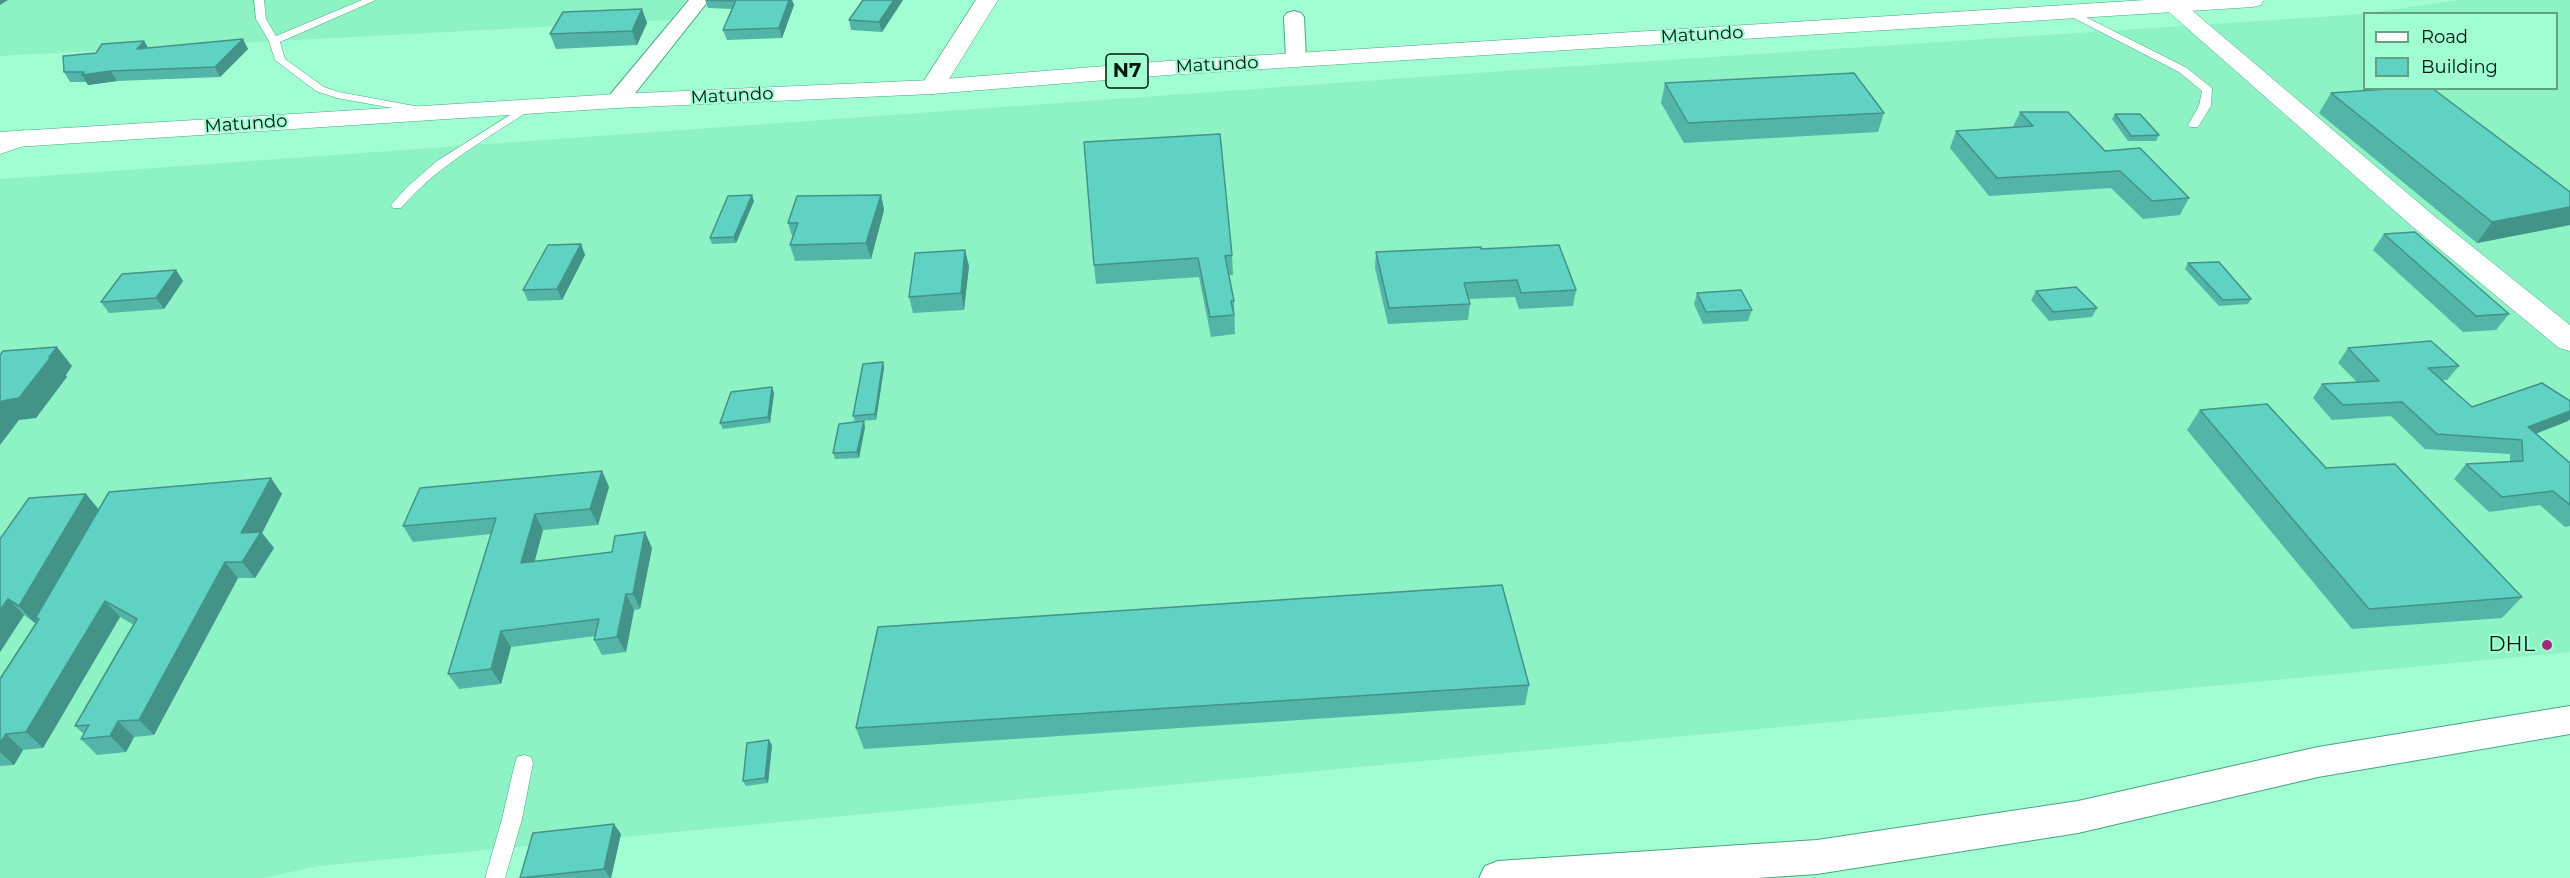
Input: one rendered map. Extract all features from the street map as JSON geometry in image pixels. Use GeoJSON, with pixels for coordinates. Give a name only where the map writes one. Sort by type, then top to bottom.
{"type":"FeatureCollection","features":[{"type":"Feature","properties":{"kind":"main road"},"geometry":{"type":"LineString","coordinates":[[933,87],[987,0]]}},
{"type":"Feature","properties":{"kind":"main road","name":"Matundo"},"geometry":{"type":"LineString","coordinates":[[8,141],[529,106],[933,87],[1296,60],[2253,0]]}},
{"type":"Feature","properties":{"kind":"main road"},"geometry":{"type":"LineString","coordinates":[[2173,6],[2423,221],[2570,341]]}},
{"type":"Feature","properties":{"kind":"street"},"geometry":{"type":"LineString","coordinates":[[617,101],[699,0]]}},
{"type":"Feature","properties":{"kind":"street"},"geometry":{"type":"LineString","coordinates":[[1294,17],[1296,60]]}},
{"type":"Feature","properties":{"kind":"street"},"geometry":{"type":"LineString","coordinates":[[1498,878],[1828,856],[2078,817],[2318,762],[2570,720]]}},
{"type":"Feature","properties":{"kind":"lane"},"geometry":{"type":"LineString","coordinates":[[259,0],[261,19],[274,41],[280,60],[320,89],[381,104],[432,112]]}},
{"type":"Feature","properties":{"kind":"lane"},"geometry":{"type":"LineString","coordinates":[[274,41],[371,0]]}},
{"type":"Feature","properties":{"kind":"lane"},"geometry":{"type":"LineString","coordinates":[[2072,13],[2183,70],[2208,90],[2205,106],[2194,125]]}},
{"type":"Feature","properties":{"kind":"lane"},"geometry":{"type":"LineString","coordinates":[[397,205],[409,190],[430,173],[529,106]]}},
{"type":"Feature","properties":{"kind":"lane"},"geometry":{"type":"LineString","coordinates":[[495,878],[512,819],[524,763]]}},
{"type":"Feature","properties":{"kind":"shaded area"},"geometry":{"type":"Polygon","coordinates":[[[0,0],[687,0],[670,20],[0,56],[0,0]]]}},
{"type":"Feature","properties":{"kind":"shaded area"},"geometry":{"type":"Polygon","coordinates":[[[2459,0],[2570,0],[2570,652],[318,866],[264,878],[0,878],[0,179],[1545,68],[2363,14],[2363,90],[2558,90],[2558,12],[2376,12],[2459,0]]]}},
{"type":"Feature","properties":{"kind":"building"},"geometry":{"type":"Polygon","coordinates":[[[736,0],[789,0],[779,28],[723,30],[736,0]]]}},
{"type":"Feature","properties":{"kind":"building"},"geometry":{"type":"Polygon","coordinates":[[[863,0],[894,0],[879,22],[849,20],[863,0]]]}},
{"type":"Feature","properties":{"kind":"building"},"geometry":{"type":"Polygon","coordinates":[[[642,9],[632,31],[550,34],[563,12],[642,9]]]}},
{"type":"Feature","properties":{"kind":"building"},"geometry":{"type":"Polygon","coordinates":[[[243,39],[215,67],[111,71],[82,75],[84,72],[64,72],[63,56],[96,53],[102,44],[144,41],[137,49],[243,39]]]}},
{"type":"Feature","properties":{"kind":"building"},"geometry":{"type":"Polygon","coordinates":[[[1854,73],[1884,113],[1688,123],[1665,83],[1854,73]]]}},
{"type":"Feature","properties":{"kind":"building"},"geometry":{"type":"Polygon","coordinates":[[[2435,90],[2570,192],[2570,207],[2492,222],[2331,93],[2435,90]]]}},
{"type":"Feature","properties":{"kind":"building"},"geometry":{"type":"Polygon","coordinates":[[[2020,112],[2068,112],[2105,151],[2140,148],[2189,198],[2152,201],[2120,171],[1997,178],[1956,131],[2033,126],[2020,112]]]}},
{"type":"Feature","properties":{"kind":"building"},"geometry":{"type":"Polygon","coordinates":[[[2115,114],[2140,114],[2159,135],[2131,136],[2115,114]]]}},
{"type":"Feature","properties":{"kind":"building"},"geometry":{"type":"Polygon","coordinates":[[[1220,134],[1232,255],[1225,256],[1234,301],[1231,301],[1234,315],[1210,317],[1198,258],[1094,265],[1084,142],[1220,134]]]}},
{"type":"Feature","properties":{"kind":"building"},"geometry":{"type":"Polygon","coordinates":[[[752,195],[734,237],[710,238],[728,196],[752,195]]]}},
{"type":"Feature","properties":{"kind":"building"},"geometry":{"type":"Polygon","coordinates":[[[881,195],[866,243],[790,245],[798,223],[788,223],[797,196],[881,195]]]}},
{"type":"Feature","properties":{"kind":"building"},"geometry":{"type":"Polygon","coordinates":[[[2415,232],[2509,314],[2476,316],[2384,234],[2415,232]]]}},
{"type":"Feature","properties":{"kind":"building"},"geometry":{"type":"Polygon","coordinates":[[[581,244],[557,289],[523,290],[548,245],[581,244]]]}},
{"type":"Feature","properties":{"kind":"building"},"geometry":{"type":"Polygon","coordinates":[[[1559,245],[1576,290],[1521,293],[1517,280],[1464,283],[1470,304],[1389,308],[1376,252],[1481,247],[1481,249],[1559,245]]]}},
{"type":"Feature","properties":{"kind":"building"},"geometry":{"type":"Polygon","coordinates":[[[965,250],[961,293],[909,297],[915,253],[965,250]]]}},
{"type":"Feature","properties":{"kind":"building"},"geometry":{"type":"Polygon","coordinates":[[[2219,262],[2251,299],[2223,300],[2188,263],[2219,262]]]}},
{"type":"Feature","properties":{"kind":"building"},"geometry":{"type":"Polygon","coordinates":[[[176,270],[156,298],[101,302],[122,274],[176,270]]]}},
{"type":"Feature","properties":{"kind":"building"},"geometry":{"type":"Polygon","coordinates":[[[2076,287],[2097,308],[2053,312],[2036,291],[2076,287]]]}},
{"type":"Feature","properties":{"kind":"building"},"geometry":{"type":"Polygon","coordinates":[[[1741,290],[1752,310],[1706,312],[1697,293],[1741,290]]]}},
{"type":"Feature","properties":{"kind":"building"},"geometry":{"type":"Polygon","coordinates":[[[2431,341],[2459,366],[2428,368],[2472,407],[2542,383],[2570,401],[2570,411],[2528,427],[2570,463],[2570,505],[2553,491],[2502,497],[2466,464],[2523,461],[2522,440],[2437,434],[2402,402],[2343,405],[2322,384],[2379,381],[2348,348],[2431,341]]]}},
{"type":"Feature","properties":{"kind":"building"},"geometry":{"type":"Polygon","coordinates":[[[57,347],[19,398],[0,403],[0,355],[3,351],[57,347]]]}},
{"type":"Feature","properties":{"kind":"building"},"geometry":{"type":"Polygon","coordinates":[[[883,362],[875,414],[853,416],[863,364],[883,362]]]}},
{"type":"Feature","properties":{"kind":"building"},"geometry":{"type":"Polygon","coordinates":[[[772,387],[768,417],[720,423],[731,392],[772,387]]]}},
{"type":"Feature","properties":{"kind":"building"},"geometry":{"type":"Polygon","coordinates":[[[2267,404],[2326,468],[2395,464],[2522,597],[2369,609],[2200,410],[2267,404]]]}},
{"type":"Feature","properties":{"kind":"building"},"geometry":{"type":"Polygon","coordinates":[[[864,421],[857,452],[833,453],[839,424],[864,421]]]}},
{"type":"Feature","properties":{"kind":"building"},"geometry":{"type":"Polygon","coordinates":[[[602,471],[590,509],[535,514],[521,563],[612,552],[615,536],[645,532],[633,594],[626,594],[617,637],[594,640],[599,619],[501,631],[491,669],[448,674],[496,518],[403,526],[420,488],[602,471]]]}},
{"type":"Feature","properties":{"kind":"building"},"geometry":{"type":"Polygon","coordinates":[[[271,478],[241,533],[261,532],[242,562],[225,562],[139,720],[118,721],[110,736],[81,739],[89,725],[75,726],[137,619],[105,601],[26,732],[6,734],[0,743],[0,679],[39,619],[36,617],[109,492],[271,478]]]}},
{"type":"Feature","properties":{"kind":"building"},"geometry":{"type":"Polygon","coordinates":[[[86,494],[19,606],[8,599],[0,610],[0,539],[29,498],[86,494]]]}},
{"type":"Feature","properties":{"kind":"building"},"geometry":{"type":"Polygon","coordinates":[[[1502,585],[1529,685],[856,728],[878,627],[1502,585]]]}},
{"type":"Feature","properties":{"kind":"building"},"geometry":{"type":"Polygon","coordinates":[[[769,740],[765,778],[743,781],[747,743],[769,740]]]}},
{"type":"Feature","properties":{"kind":"building"},"geometry":{"type":"Polygon","coordinates":[[[614,824],[604,869],[520,878],[533,833],[614,824]]]}},
{"type":"Feature","properties":{"kind":"place","name":"DHL"},"geometry":{"type":"Point","coordinates":[2547,645]}}]}
